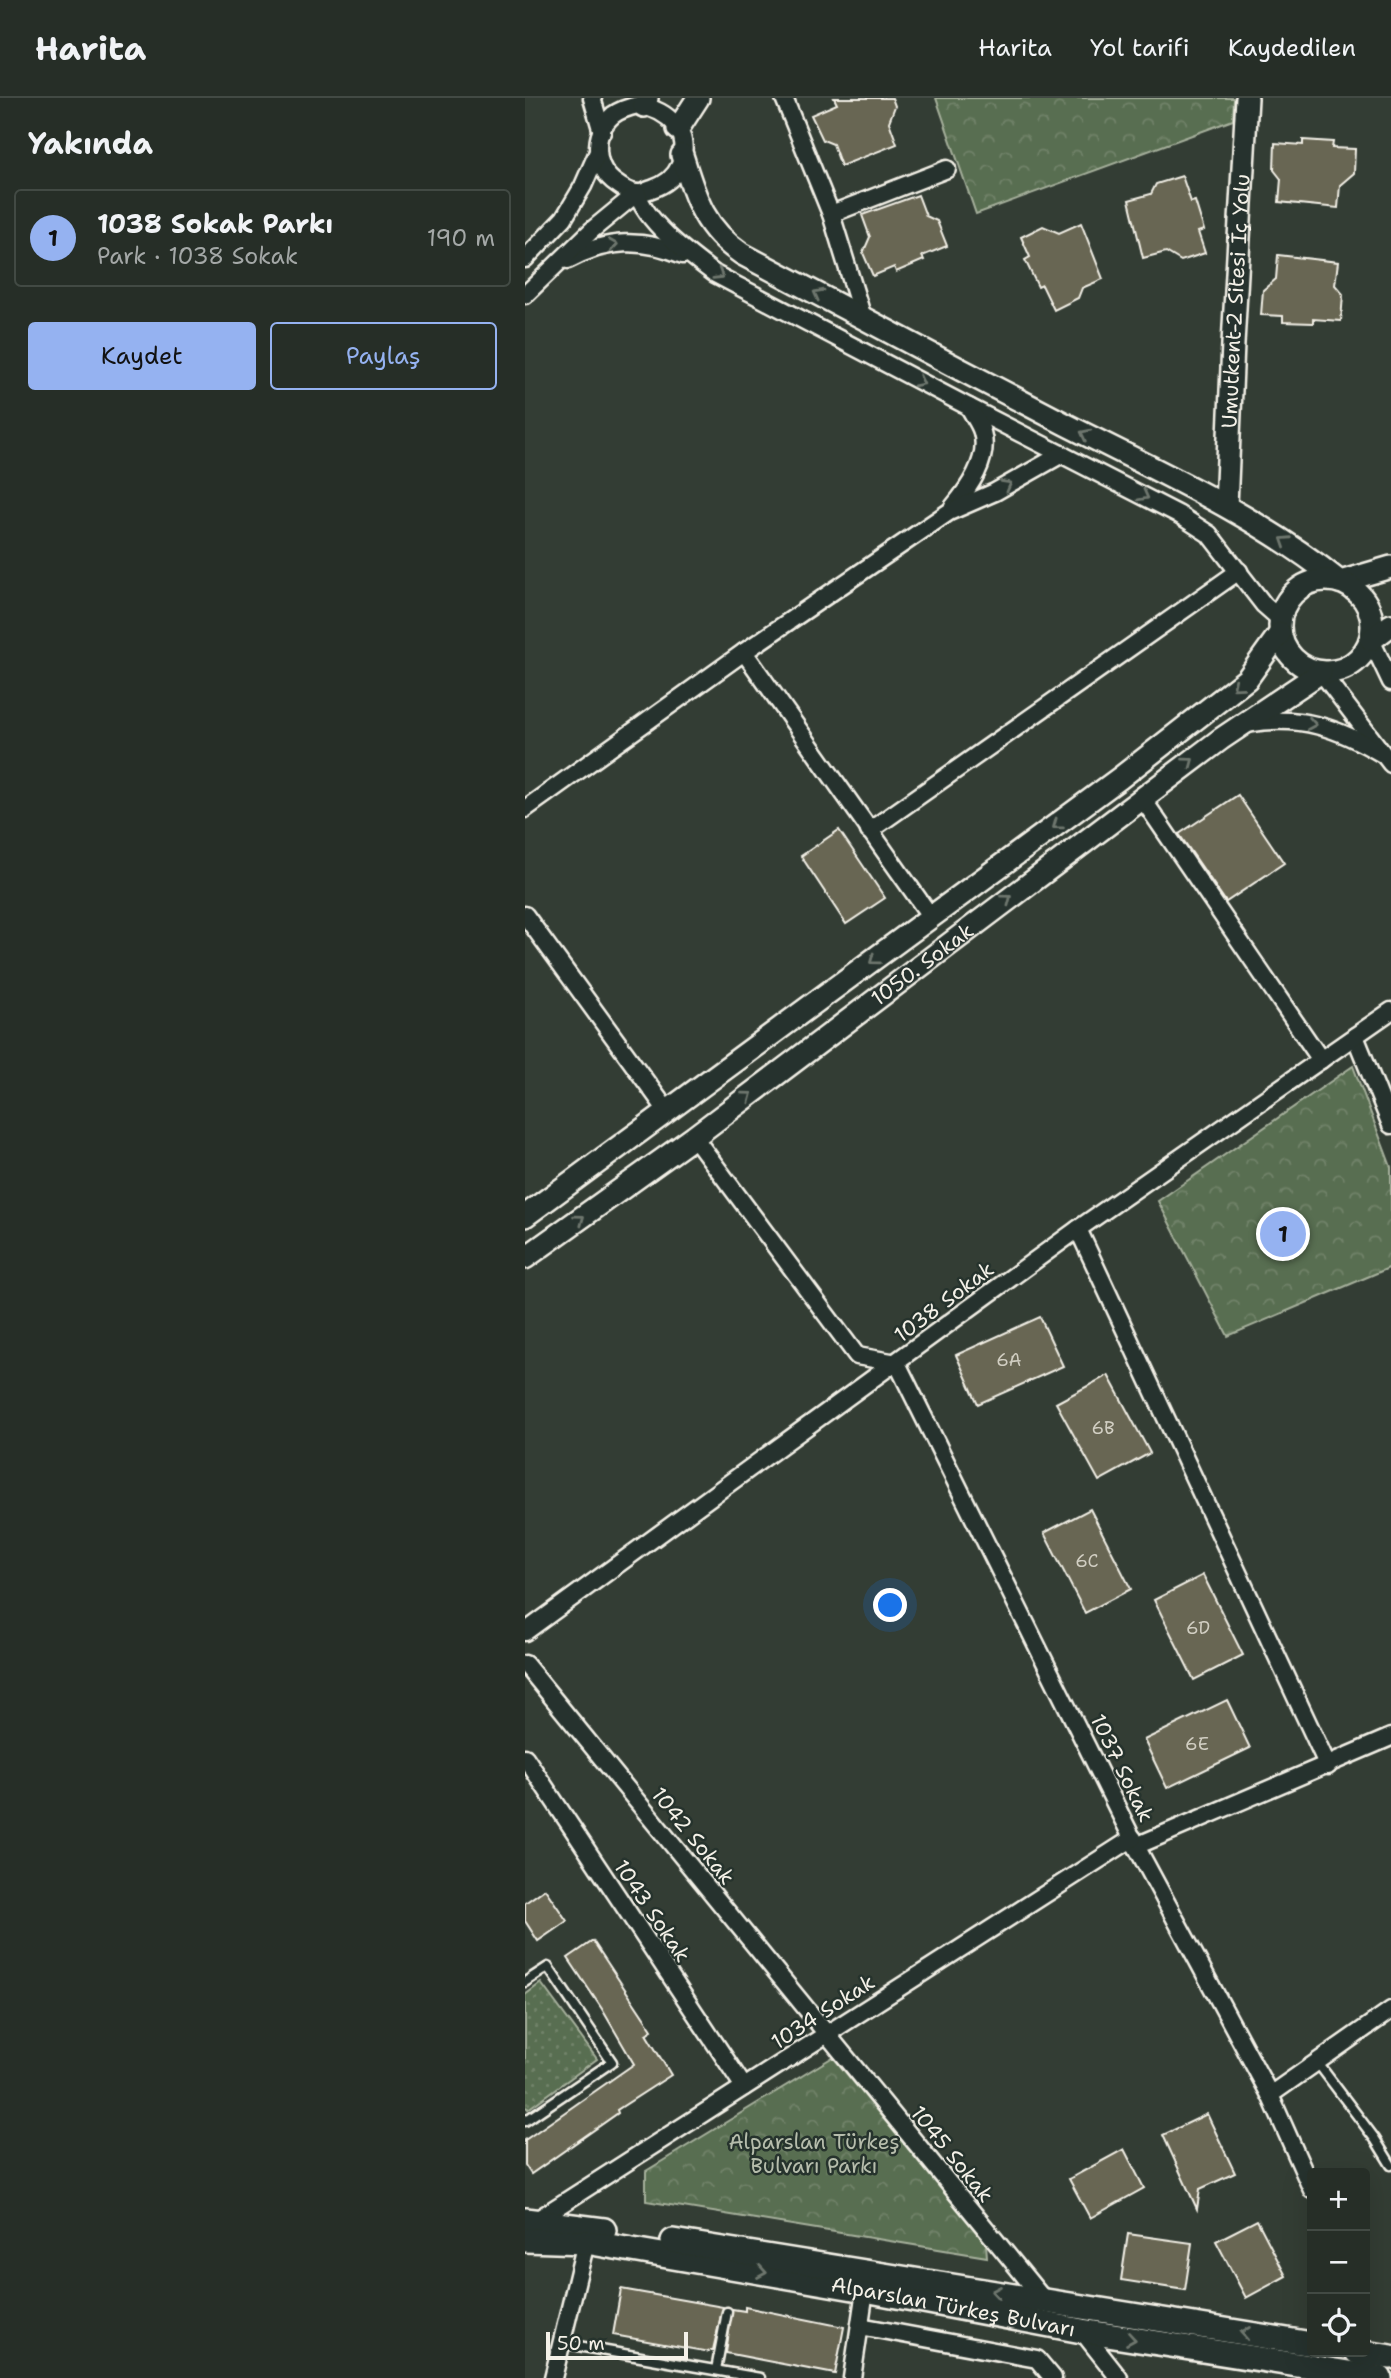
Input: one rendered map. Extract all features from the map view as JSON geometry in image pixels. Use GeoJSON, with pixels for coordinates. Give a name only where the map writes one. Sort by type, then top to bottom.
{"type":"FeatureCollection","features":[{"type":"Feature","properties":{"kind":"main road","name":"Alparslan Türkeş Bulvarı"},"geometry":{"type":"LineString","coordinates":[[528,2227],[568,2225],[1307,2343]]}},
{"type":"Feature","properties":{"kind":"main road","name":"Alparslan Türkeş Bulvarı"},"geometry":{"type":"LineString","coordinates":[[528,2227],[586,2242],[865,2290],[1081,2331],[1376,2378]]}},
{"type":"Feature","properties":{"kind":"street"},"geometry":{"type":"LineString","coordinates":[[592,98],[602,132]]}},
{"type":"Feature","properties":{"kind":"street"},"geometry":{"type":"LineString","coordinates":[[678,129],[698,98]]}},
{"type":"Feature","properties":{"kind":"street"},"geometry":{"type":"LineString","coordinates":[[784,98],[831,214],[863,318]]}},
{"type":"Feature","properties":{"kind":"street","name":"Umutkent-2 Sitesi İç Yolu"},"geometry":{"type":"LineString","coordinates":[[1226,506],[1247,98]]}},
{"type":"Feature","properties":{"kind":"street"},"geometry":{"type":"LineString","coordinates":[[525,260],[564,218],[583,186],[597,154],[598,140],[611,116],[644,101],[666,113],[682,138],[679,166],[671,178],[660,187],[637,193],[592,230],[525,295]]}},
{"type":"Feature","properties":{"kind":"street"},"geometry":{"type":"LineString","coordinates":[[597,154],[601,167],[609,178],[637,193],[656,223],[697,261]]}},
{"type":"Feature","properties":{"kind":"street"},"geometry":{"type":"LineString","coordinates":[[682,155],[702,213],[729,245],[863,318],[1226,506],[1282,539],[1355,591],[1366,603],[1371,617],[1371,640],[1391,682]]}},
{"type":"Feature","properties":{"kind":"street"},"geometry":{"type":"LineString","coordinates":[[831,214],[947,169]]}},
{"type":"Feature","properties":{"kind":"street"},"geometry":{"type":"LineString","coordinates":[[550,270],[587,250],[616,243],[664,247],[697,261],[764,301],[1062,454],[1209,534],[1280,627],[1291,657],[1303,666],[1321,672],[1345,668],[1357,660],[1371,640],[1391,625]]}},
{"type":"Feature","properties":{"kind":"street"},"geometry":{"type":"LineString","coordinates":[[949,512],[976,475],[982,455],[983,433],[969,407]]}},
{"type":"Feature","properties":{"kind":"street"},"geometry":{"type":"LineString","coordinates":[[525,809],[744,652],[949,512],[995,492],[1062,454]]}},
{"type":"Feature","properties":{"kind":"street"},"geometry":{"type":"LineString","coordinates":[[1280,627],[1287,601],[1311,583],[1326,580],[1340,582],[1391,567]]}},
{"type":"Feature","properties":{"kind":"street"},"geometry":{"type":"LineString","coordinates":[[869,831],[1239,572]]}},
{"type":"Feature","properties":{"kind":"street","name":"1050. Sokak"},"geometry":{"type":"LineString","coordinates":[[525,1216],[1214,706],[1247,679],[1280,627]]}},
{"type":"Feature","properties":{"kind":"street"},"geometry":{"type":"LineString","coordinates":[[744,652],[932,917]]}},
{"type":"Feature","properties":{"kind":"street"},"geometry":{"type":"LineString","coordinates":[[1321,672],[1388,759]]}},
{"type":"Feature","properties":{"kind":"street","name":"1050. Sokak"},"geometry":{"type":"LineString","coordinates":[[525,1258],[694,1137],[1221,739],[1321,672]]}},
{"type":"Feature","properties":{"kind":"street"},"geometry":{"type":"LineString","coordinates":[[1244,724],[1263,721],[1308,722],[1353,737],[1388,759]]}},
{"type":"Feature","properties":{"kind":"street"},"geometry":{"type":"LineString","coordinates":[[1142,798],[1321,1060]]}},
{"type":"Feature","properties":{"kind":"street"},"geometry":{"type":"LineString","coordinates":[[525,915],[668,1112]]}},
{"type":"Feature","properties":{"kind":"street","name":"1038 Sokak"},"geometry":{"type":"LineString","coordinates":[[525,1632],[1078,1229],[1391,1011]]}},
{"type":"Feature","properties":{"kind":"street"},"geometry":{"type":"LineString","coordinates":[[1355,1036],[1391,1125]]}},
{"type":"Feature","properties":{"kind":"street"},"geometry":{"type":"LineString","coordinates":[[694,1137],[857,1356],[897,1363]]}},
{"type":"Feature","properties":{"kind":"street"},"geometry":{"type":"LineString","coordinates":[[1078,1229],[1328,1766]]}},
{"type":"Feature","properties":{"kind":"street","name":"1037 Sokak"},"geometry":{"type":"LineString","coordinates":[[897,1363],[1135,1842],[1270,2095],[1307,2178]]}},
{"type":"Feature","properties":{"kind":"street","name":"1042 Sokak"},"geometry":{"type":"LineString","coordinates":[[525,1664],[828,2034]]}},
{"type":"Feature","properties":{"kind":"street","name":"1034 Sokak"},"geometry":{"type":"LineString","coordinates":[[528,2227],[744,2087],[1135,1842],[1328,1766],[1391,1737]]}},
{"type":"Feature","properties":{"kind":"street","name":"1043 Sokak"},"geometry":{"type":"LineString","coordinates":[[525,1757],[744,2087]]}},
{"type":"Feature","properties":{"kind":"street"},"geometry":{"type":"LineString","coordinates":[[1270,2095],[1391,2010]]}},
{"type":"Feature","properties":{"kind":"street","name":"1045 Sokak"},"geometry":{"type":"LineString","coordinates":[[828,2034],[1044,2300]]}},
{"type":"Feature","properties":{"kind":"street"},"geometry":{"type":"LineString","coordinates":[[553,2378],[586,2242]]}},
{"type":"Feature","properties":{"kind":"street"},"geometry":{"type":"LineString","coordinates":[[852,2378],[865,2290]]}},
{"type":"Feature","properties":{"kind":"street"},"geometry":{"type":"LineString","coordinates":[[860,2326],[1037,2359],[1053,2378]]}},
{"type":"Feature","properties":{"kind":"street"},"geometry":{"type":"LineString","coordinates":[[1081,2331],[1119,2378]]}},
{"type":"Feature","properties":{"kind":"street"},"geometry":{"type":"LineString","coordinates":[[1289,2340],[1307,2334]]}},
{"type":"Feature","properties":{"kind":"street"},"geometry":{"type":"LineString","coordinates":[[1370,2351],[1376,2378]]}},
{"type":"Feature","properties":{"kind":"lane"},"geometry":{"type":"LineString","coordinates":[[525,1982],[548,1966],[612,2062],[525,2121]]}},
{"type":"Feature","properties":{"kind":"lane"},"geometry":{"type":"LineString","coordinates":[[1317,2062],[1375,2139],[1391,2165]]}},
{"type":"Feature","properties":{"kind":"lane"},"geometry":{"type":"LineString","coordinates":[[716,2370],[727,2312]]}},
{"type":"Feature","properties":{"kind":"lane"},"geometry":{"type":"LineString","coordinates":[[561,2343],[716,2370],[736,2376],[760,2378]]}},
{"type":"Feature","properties":{"kind":"green space"},"geometry":{"type":"Polygon","coordinates":[[[936,98],[1234,98],[1233,120],[976,214],[936,98]]]}},
{"type":"Feature","properties":{"kind":"green space"},"geometry":{"type":"Polygon","coordinates":[[[1353,1066],[1391,1167],[1391,1267],[1228,1336],[1158,1201],[1353,1066]]]}},
{"type":"Feature","properties":{"kind":"green space"},"geometry":{"type":"Polygon","coordinates":[[[541,1983],[597,2059],[528,2109],[525,2105],[525,1995],[541,1983]]]}},
{"type":"Feature","properties":{"kind":"green space","name":"Alparslan Türkeş Bulvarı Parkı"},"geometry":{"type":"Polygon","coordinates":[[[833,2057],[986,2244],[987,2257],[646,2201],[646,2171],[833,2057]]]}},
{"type":"Feature","properties":{"kind":"building"},"geometry":{"type":"Polygon","coordinates":[[[834,98],[892,98],[895,106],[889,122],[897,144],[841,166],[833,144],[823,140],[811,115],[837,104],[834,98]]]}},
{"type":"Feature","properties":{"kind":"building"},"geometry":{"type":"Polygon","coordinates":[[[1303,140],[1333,142],[1332,148],[1355,149],[1354,173],[1340,185],[1338,208],[1279,202],[1281,179],[1274,170],[1275,143],[1303,145],[1303,140]]]}},
{"type":"Feature","properties":{"kind":"building"},"geometry":{"type":"Polygon","coordinates":[[[1182,176],[1191,202],[1195,201],[1204,230],[1198,232],[1205,253],[1181,261],[1166,252],[1143,258],[1129,200],[1151,194],[1156,184],[1182,176]]]}},
{"type":"Feature","properties":{"kind":"building"},"geometry":{"type":"Polygon","coordinates":[[[918,195],[926,216],[937,221],[947,246],[922,256],[924,260],[896,272],[894,267],[873,276],[863,253],[870,237],[862,215],[918,195]]]}},
{"type":"Feature","properties":{"kind":"building"},"geometry":{"type":"Polygon","coordinates":[[[1081,223],[1103,279],[1082,288],[1078,298],[1054,310],[1042,285],[1038,287],[1025,260],[1030,257],[1021,237],[1043,226],[1059,233],[1081,223]]]}},
{"type":"Feature","properties":{"kind":"building"},"geometry":{"type":"Polygon","coordinates":[[[1278,255],[1338,262],[1335,285],[1343,294],[1341,321],[1313,319],[1313,323],[1283,322],[1283,316],[1261,315],[1263,290],[1276,279],[1278,255]]]}},
{"type":"Feature","properties":{"kind":"building"},"geometry":{"type":"Polygon","coordinates":[[[1238,795],[1284,863],[1226,902],[1179,834],[1238,795]]]}},
{"type":"Feature","properties":{"kind":"building"},"geometry":{"type":"Polygon","coordinates":[[[839,830],[885,898],[846,924],[801,856],[839,830]]]}},
{"type":"Feature","properties":{"kind":"building"},"geometry":{"type":"Polygon","coordinates":[[[1040,1317],[1063,1366],[978,1404],[956,1355],[1040,1317]]]}},
{"type":"Feature","properties":{"kind":"building"},"geometry":{"type":"Polygon","coordinates":[[[1108,1375],[1150,1453],[1099,1481],[1056,1403],[1108,1375]]]}},
{"type":"Feature","properties":{"kind":"building"},"geometry":{"type":"Polygon","coordinates":[[[1090,1509],[1131,1589],[1085,1613],[1044,1533],[1090,1509]]]}},
{"type":"Feature","properties":{"kind":"building"},"geometry":{"type":"Polygon","coordinates":[[[1203,1575],[1243,1655],[1194,1680],[1154,1600],[1203,1575]]]}},
{"type":"Feature","properties":{"kind":"building"},"geometry":{"type":"Polygon","coordinates":[[[1227,1700],[1250,1748],[1167,1788],[1144,1740],[1227,1700]]]}},
{"type":"Feature","properties":{"kind":"building"},"geometry":{"type":"Polygon","coordinates":[[[545,1889],[567,1921],[538,1941],[525,1921],[525,1903],[545,1889]]]}},
{"type":"Feature","properties":{"kind":"building"},"geometry":{"type":"Polygon","coordinates":[[[593,1941],[652,2030],[646,2034],[671,2075],[617,2110],[618,2113],[531,2174],[525,2165],[525,2140],[634,2064],[568,1958],[593,1941]]]}},
{"type":"Feature","properties":{"kind":"building"},"geometry":{"type":"Polygon","coordinates":[[[1207,2114],[1235,2173],[1200,2189],[1197,2209],[1163,2135],[1207,2114]]]}},
{"type":"Feature","properties":{"kind":"building"},"geometry":{"type":"Polygon","coordinates":[[[1124,2149],[1144,2188],[1090,2218],[1069,2179],[1124,2149]]]}},
{"type":"Feature","properties":{"kind":"building"},"geometry":{"type":"Polygon","coordinates":[[[1257,2220],[1286,2276],[1246,2298],[1216,2241],[1257,2220]]]}},
{"type":"Feature","properties":{"kind":"building"},"geometry":{"type":"Polygon","coordinates":[[[1128,2234],[1192,2243],[1185,2290],[1121,2280],[1128,2234]]]}},
{"type":"Feature","properties":{"kind":"building"},"geometry":{"type":"Polygon","coordinates":[[[621,2289],[723,2307],[713,2350],[709,2352],[613,2335],[621,2289]]]}},
{"type":"Feature","properties":{"kind":"building"},"geometry":{"type":"Polygon","coordinates":[[[745,2307],[844,2327],[835,2374],[726,2353],[732,2309],[745,2311],[745,2307]]]}},
{"type":"Feature","properties":{"kind":"place","name":"1038 Sokak Parkı"},"geometry":{"type":"Point","coordinates":[1283,1234]}}]}
